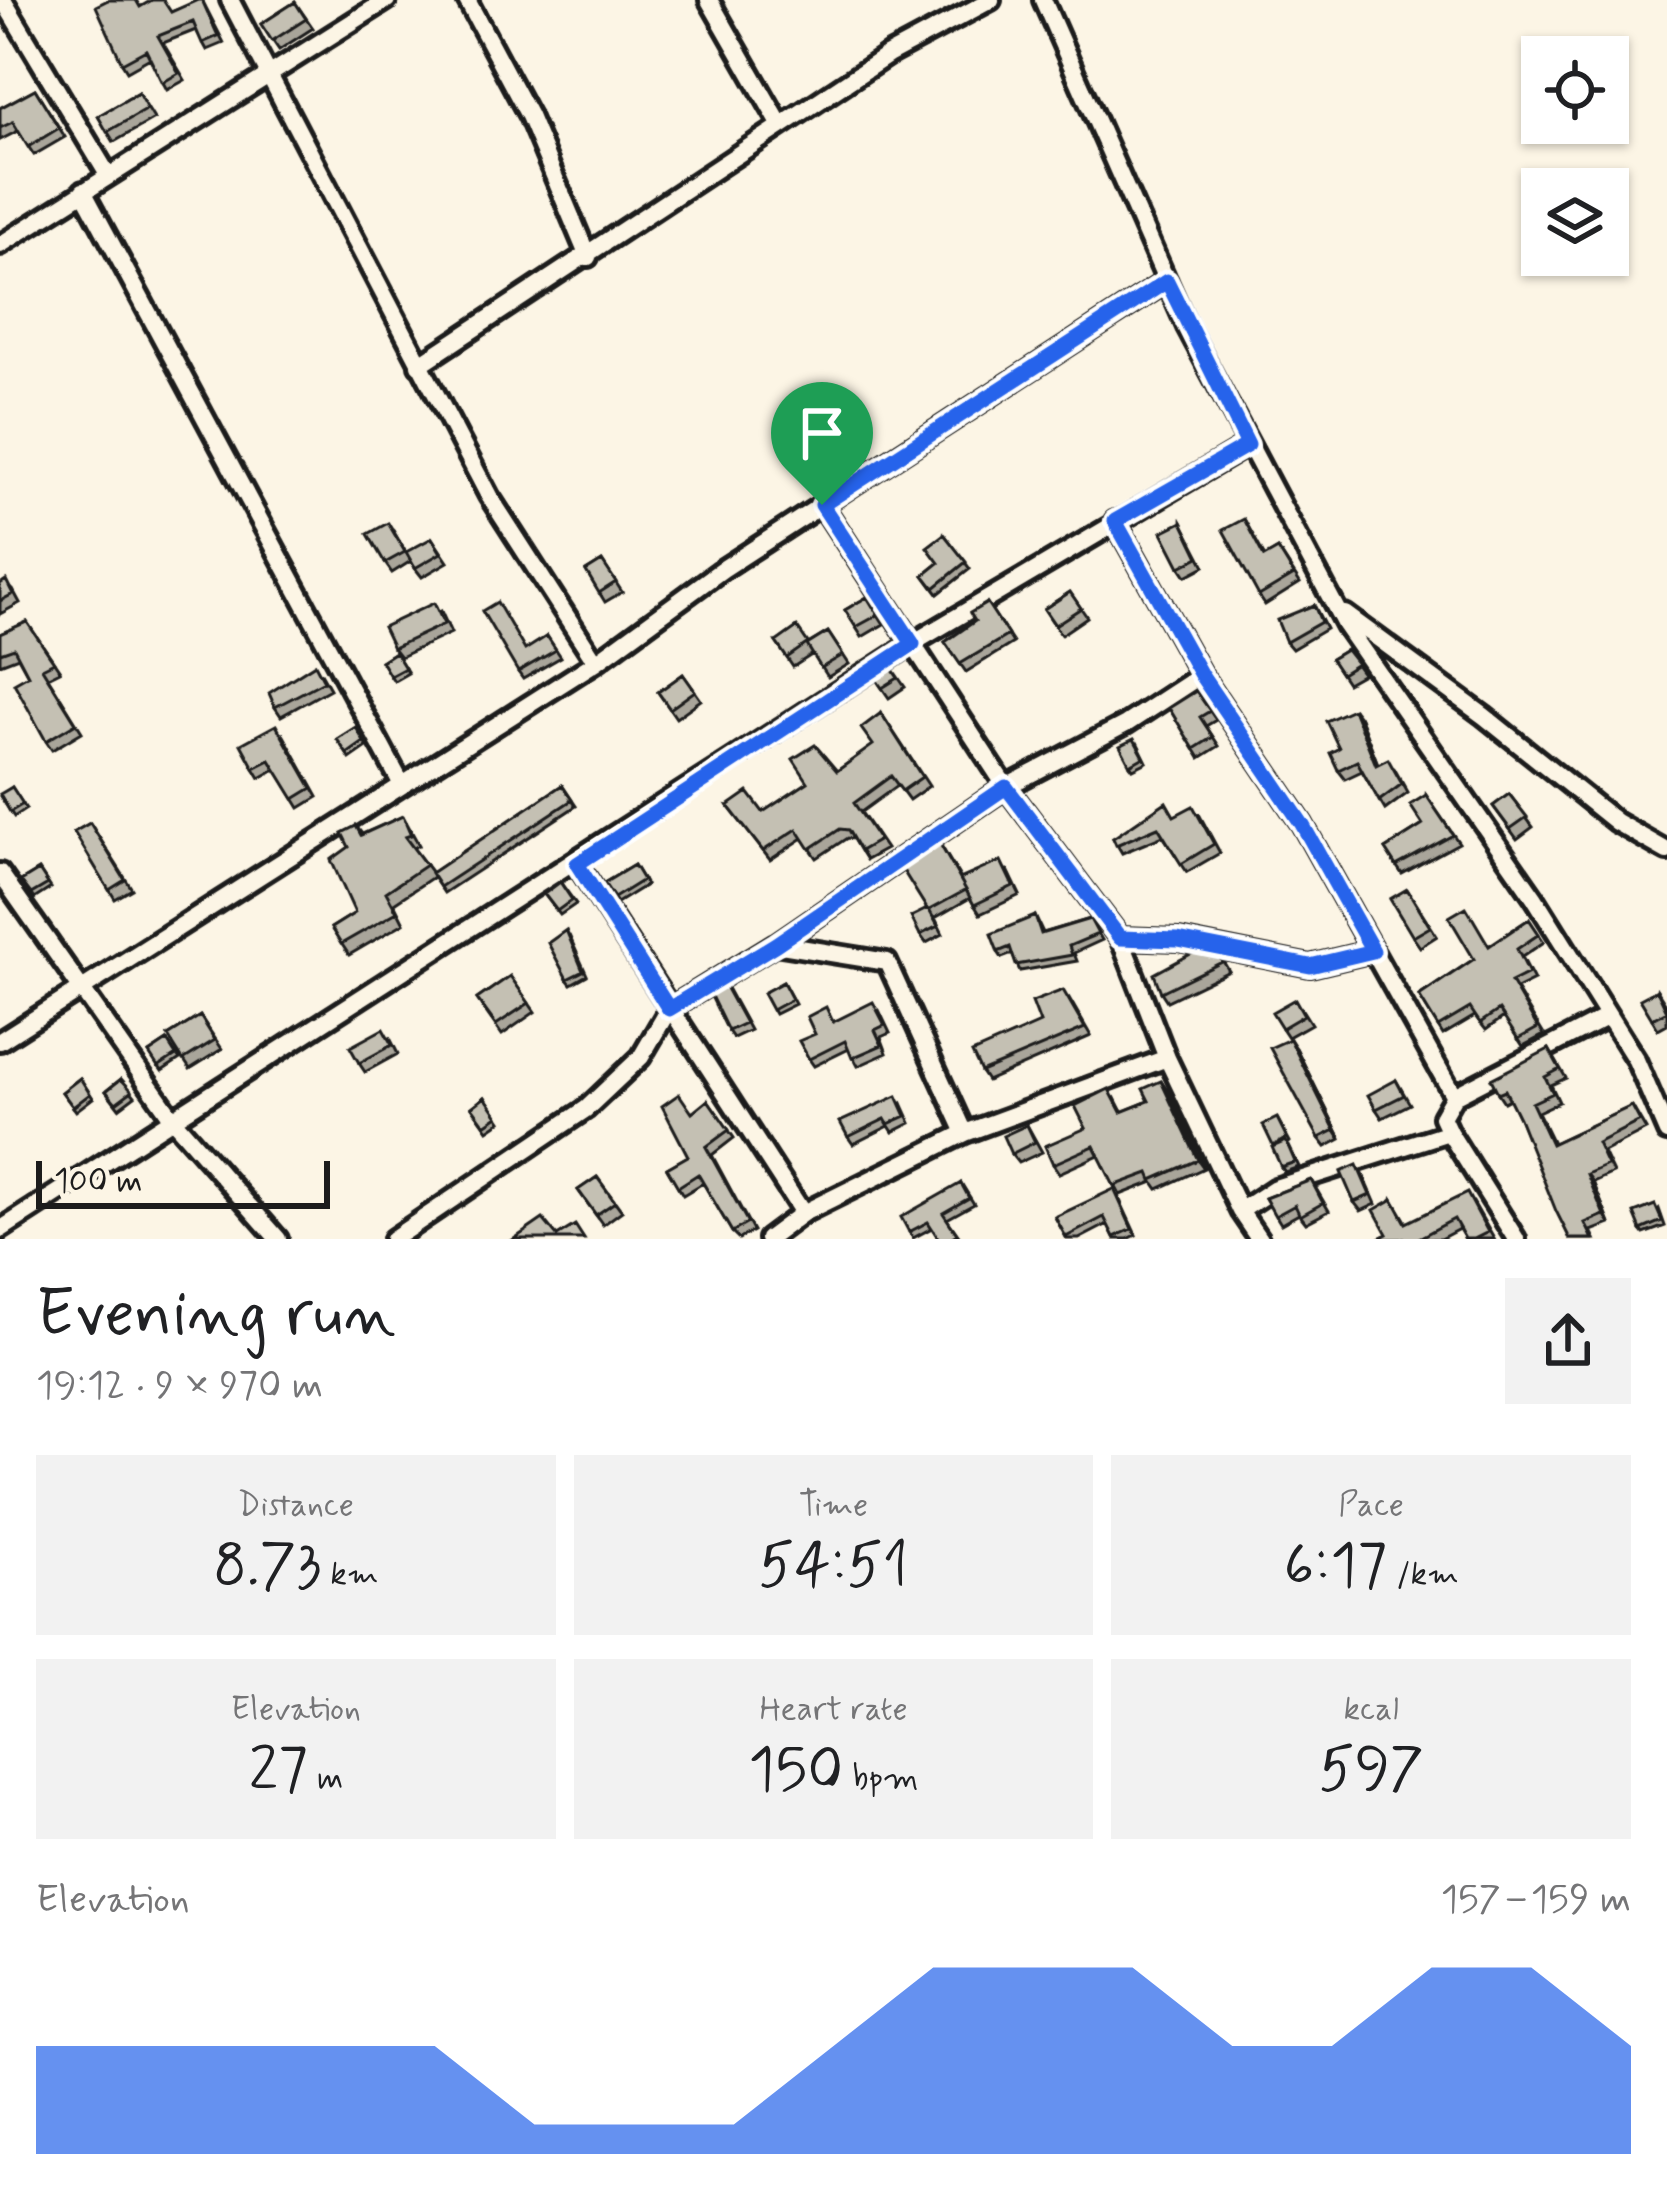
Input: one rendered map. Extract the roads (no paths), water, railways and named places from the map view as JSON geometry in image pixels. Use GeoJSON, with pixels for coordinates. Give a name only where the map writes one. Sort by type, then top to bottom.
{"type":"FeatureCollection","features":[{"type":"Feature","properties":{"kind":"street"},"geometry":{"type":"LineString","coordinates":[[2,0],[108,175]]}},
{"type":"Feature","properties":{"kind":"street"},"geometry":{"type":"LineString","coordinates":[[230,0],[489,496],[596,662]]}},
{"type":"Feature","properties":{"kind":"street"},"geometry":{"type":"LineString","coordinates":[[0,244],[387,0]]}},
{"type":"Feature","properties":{"kind":"street"},"geometry":{"type":"LineString","coordinates":[[467,0],[530,116],[588,257]]}},
{"type":"Feature","properties":{"kind":"street"},"geometry":{"type":"LineString","coordinates":[[709,0],[781,126]]}},
{"type":"Feature","properties":{"kind":"street"},"geometry":{"type":"LineString","coordinates":[[419,365],[963,6],[991,0]]}},
{"type":"Feature","properties":{"kind":"street"},"geometry":{"type":"LineString","coordinates":[[1043,0],[1167,281],[1334,604],[1534,897],[1605,1018],[1636,1060],[1667,1132]]}},
{"type":"Feature","properties":{"kind":"street"},"geometry":{"type":"LineString","coordinates":[[83,191],[401,783]]}},
{"type":"Feature","properties":{"kind":"street"},"geometry":{"type":"LineString","coordinates":[[0,1041],[130,963],[401,783],[596,662],[822,505],[1167,281]]}},
{"type":"Feature","properties":{"kind":"street"},"geometry":{"type":"LineString","coordinates":[[0,1230],[577,864],[913,644],[1248,445]]}},
{"type":"Feature","properties":{"kind":"street"},"geometry":{"type":"LineString","coordinates":[[822,505],[1006,787],[1120,938],[1167,1058],[1240,1211],[1259,1239]]}},
{"type":"Feature","properties":{"kind":"street"},"geometry":{"type":"LineString","coordinates":[[1115,521],[1201,675],[1302,824],[1454,1096]]}},
{"type":"Feature","properties":{"kind":"street"},"geometry":{"type":"LineString","coordinates":[[1334,604],[1616,822],[1667,851]]}},
{"type":"Feature","properties":{"kind":"street"},"geometry":{"type":"LineString","coordinates":[[393,1239],[586,1109],[640,1058],[669,1009],[776,944],[1006,787],[1126,724],[1201,675]]}},
{"type":"Feature","properties":{"kind":"street"},"geometry":{"type":"LineString","coordinates":[[577,864],[803,1214]]}},
{"type":"Feature","properties":{"kind":"street"},"geometry":{"type":"LineString","coordinates":[[0,873],[175,1122],[278,1239]]}},
{"type":"Feature","properties":{"kind":"street"},"geometry":{"type":"LineString","coordinates":[[1120,938],[1178,940],[1310,966],[1373,951]]}},
{"type":"Feature","properties":{"kind":"street"},"geometry":{"type":"LineString","coordinates":[[776,944],[887,962],[965,1133]]}},
{"type":"Feature","properties":{"kind":"street"},"geometry":{"type":"LineString","coordinates":[[1516,1239],[1442,1118],[1454,1096],[1605,1018]]}},
{"type":"Feature","properties":{"kind":"street"},"geometry":{"type":"LineString","coordinates":[[768,1239],[803,1214],[965,1133],[1167,1058]]}},
{"type":"Feature","properties":{"kind":"street"},"geometry":{"type":"LineString","coordinates":[[1240,1211],[1275,1188],[1449,1132]]}}]}
